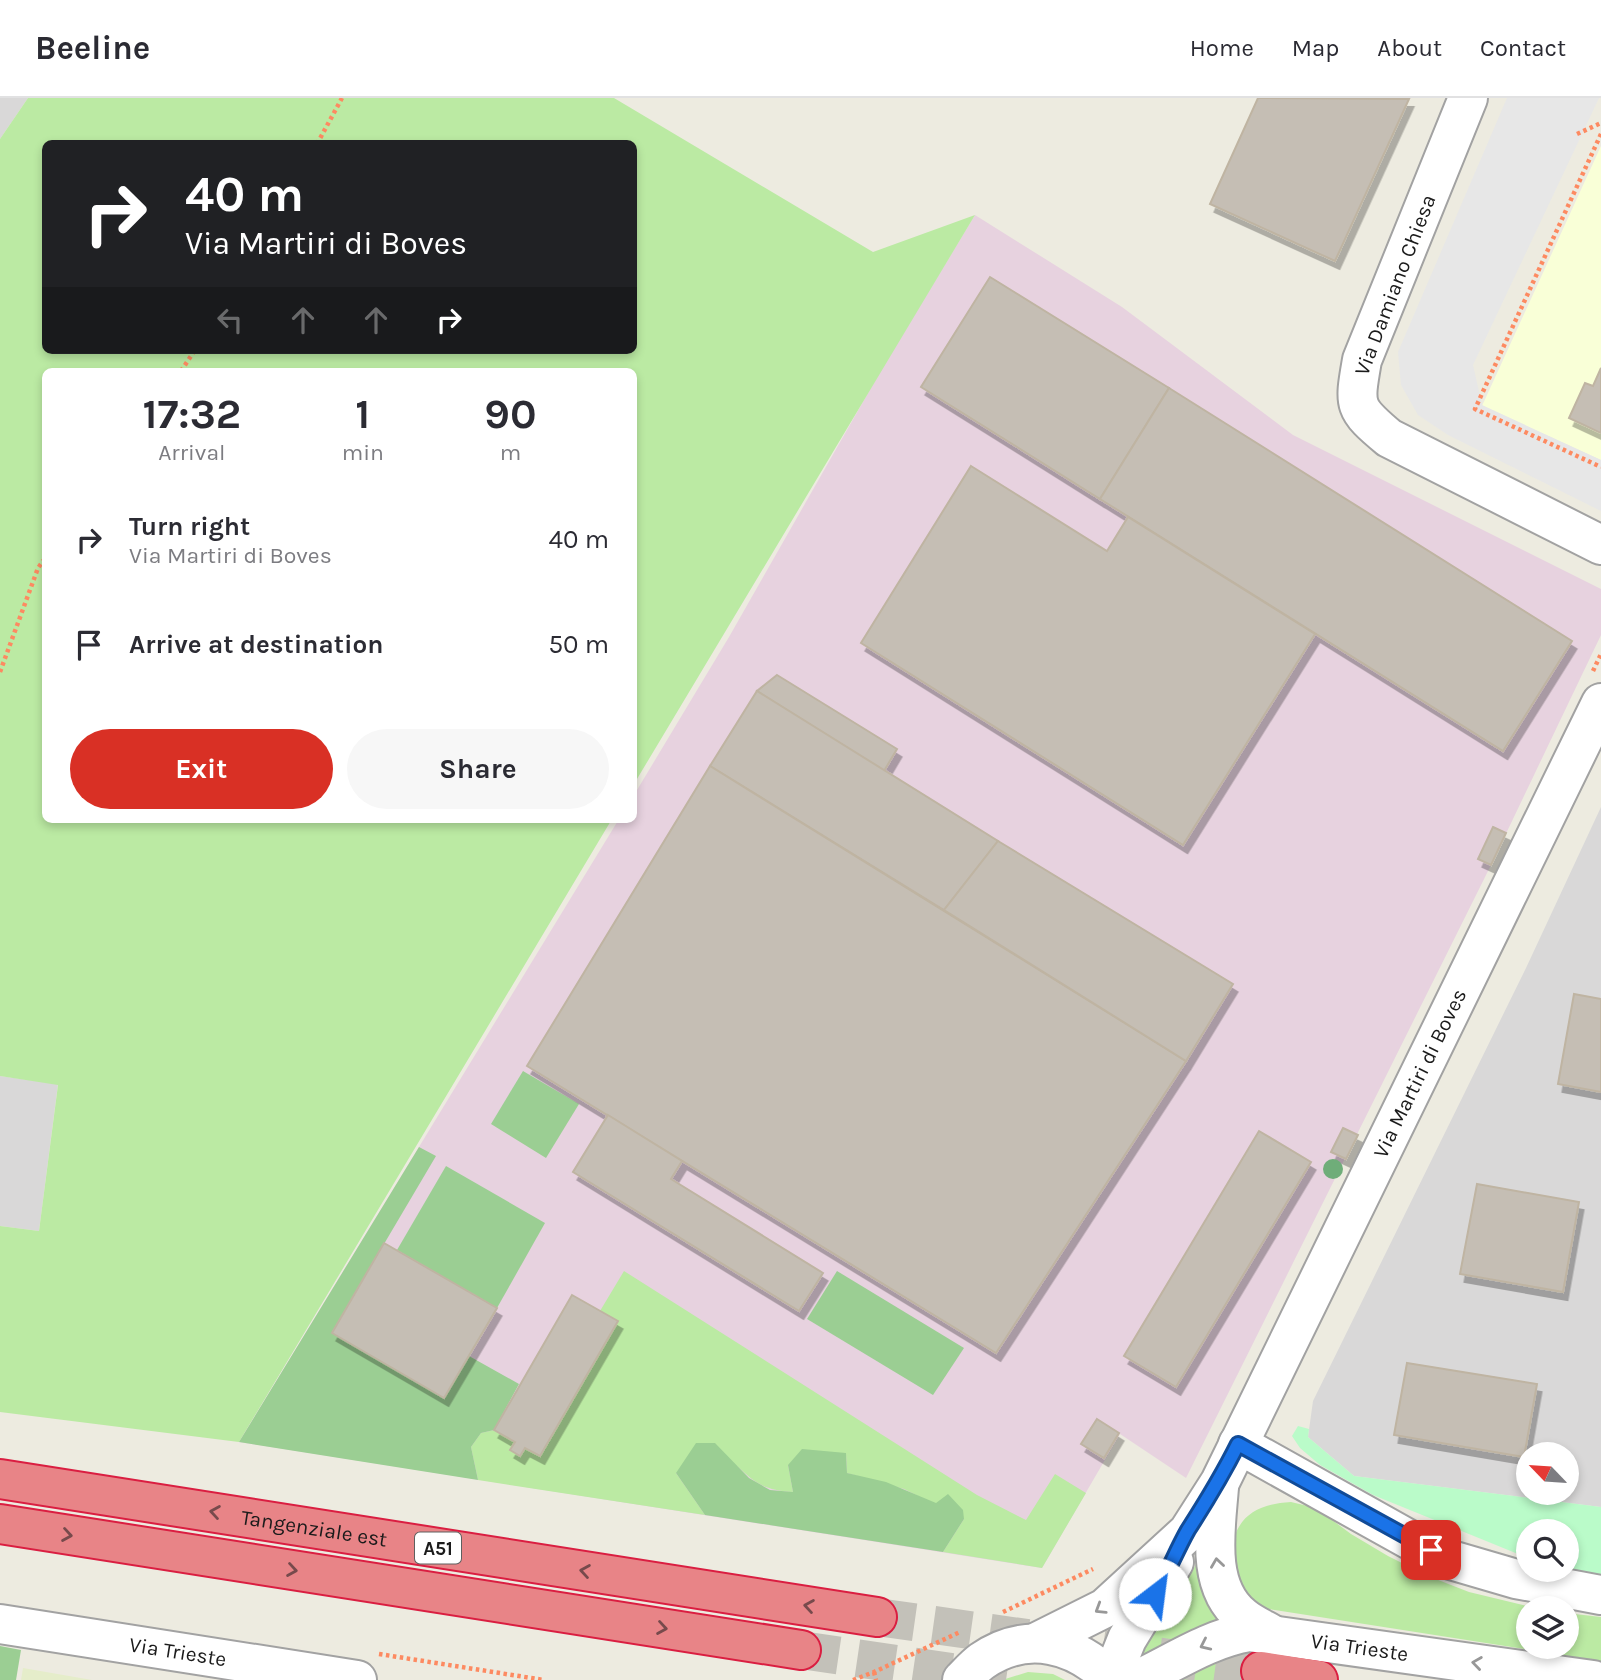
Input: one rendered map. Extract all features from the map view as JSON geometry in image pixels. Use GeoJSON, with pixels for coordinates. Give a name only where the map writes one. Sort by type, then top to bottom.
{"type":"FeatureCollection","features":[{"type":"Feature","properties":{"kind":"highway","name":"Tangenziale est"},"geometry":{"type":"LineString","coordinates":[[0,1479],[877,1617]]}},
{"type":"Feature","properties":{"kind":"highway","name":"A51"},"geometry":{"type":"LineString","coordinates":[[0,1524],[801,1650]]}},
{"type":"Feature","properties":{"kind":"highway"},"geometry":{"type":"LineString","coordinates":[[1261,1671],[1318,1680]]}},
{"type":"Feature","properties":{"kind":"street","name":"Via Damiano Chiesa"},"geometry":{"type":"LineString","coordinates":[[1468,98],[1362,360],[1356,396],[1364,418],[1389,439],[1601,545]]}},
{"type":"Feature","properties":{"kind":"street","name":"Via Martiri di Boves"},"geometry":{"type":"LineString","coordinates":[[1120,1680],[1127,1639],[1220,1482],[1595,690]]}},
{"type":"Feature","properties":{"kind":"street"},"geometry":{"type":"LineString","coordinates":[[1238,1444],[1451,1560],[1516,1579],[1601,1595]]}},
{"type":"Feature","properties":{"kind":"street","name":"Via Martiri di Boves"},"geometry":{"type":"LineString","coordinates":[[1220,1482],[1215,1544],[1220,1583],[1240,1615],[1270,1633]]}},
{"type":"Feature","properties":{"kind":"street","name":"Via Martiri di Boves"},"geometry":{"type":"LineString","coordinates":[[1035,1643],[1105,1608],[1188,1532]]}},
{"type":"Feature","properties":{"kind":"street","name":"Via Trieste"},"geometry":{"type":"LineString","coordinates":[[0,1624],[357,1680]]}},
{"type":"Feature","properties":{"kind":"street","name":"Via Trieste"},"geometry":{"type":"LineString","coordinates":[[1120,1680],[1202,1645],[1249,1632],[1593,1680]]}},
{"type":"Feature","properties":{"kind":"street"},"geometry":{"type":"LineString","coordinates":[[962,1680],[981,1661],[1007,1648],[1035,1643],[1063,1647],[1090,1659],[1120,1680]]}},
{"type":"Feature","properties":{"kind":"path"},"geometry":{"type":"LineString","coordinates":[[319,140],[342,98]]}},
{"type":"Feature","properties":{"kind":"path"},"geometry":{"type":"LineString","coordinates":[[1577,134],[1601,123]]}},
{"type":"Feature","properties":{"kind":"path"},"geometry":{"type":"LineString","coordinates":[[1601,134],[1475,409],[1601,467]]}},
{"type":"Feature","properties":{"kind":"path"},"geometry":{"type":"LineString","coordinates":[[0,672],[42,562]]}},
{"type":"Feature","properties":{"kind":"path"},"geometry":{"type":"LineString","coordinates":[[1595,690],[1601,654]]}},
{"type":"Feature","properties":{"kind":"path"},"geometry":{"type":"LineString","coordinates":[[995,1615],[1103,1562]]}},
{"type":"Feature","properties":{"kind":"path"},"geometry":{"type":"LineString","coordinates":[[853,1680],[971,1627]]}},
{"type":"Feature","properties":{"kind":"path"},"geometry":{"type":"LineString","coordinates":[[874,1672],[876,1680]]}},
{"type":"Feature","properties":{"kind":"shaded area"},"geometry":{"type":"Polygon","coordinates":[[[0,98],[28,98],[0,139],[0,98]]]}},
{"type":"Feature","properties":{"kind":"shaded area"},"geometry":{"type":"Polygon","coordinates":[[[1507,98],[1599,98],[1473,365],[1482,405],[1601,460],[1601,511],[1448,435],[1418,415],[1401,385],[1398,352],[1507,98]]]}},
{"type":"Feature","properties":{"kind":"shaded area"},"geometry":{"type":"Polygon","coordinates":[[[1601,146],[1601,460],[1482,406],[1601,146]]]}},
{"type":"Feature","properties":{"kind":"shaded area"},"geometry":{"type":"Polygon","coordinates":[[[975,215],[1122,307],[1293,435],[1601,589],[1601,635],[1491,865],[1186,1478],[1120,1434],[1042,1568],[239,1442],[617,823],[637,823],[637,790],[729,637],[884,365],[975,215]]]}},
{"type":"Feature","properties":{"kind":"shaded area"},"geometry":{"type":"Polygon","coordinates":[[[1601,807],[1601,1507],[1579,1504],[1579,1442],[1516,1442],[1516,1496],[1354,1476],[1308,1437],[1313,1401],[1526,968],[1601,807]]]}},
{"type":"Feature","properties":{"kind":"shaded area"},"geometry":{"type":"Polygon","coordinates":[[[0,1076],[58,1084],[39,1231],[0,1226],[0,1076]]]}},
{"type":"Feature","properties":{"kind":"shaded area"},"geometry":{"type":"Polygon","coordinates":[[[23,1668],[92,1680],[21,1680],[23,1668]]]}},
{"type":"Feature","properties":{"kind":"green space"},"geometry":{"type":"Polygon","coordinates":[[[28,98],[614,98],[873,252],[975,215],[637,779],[637,368],[42,368],[42,823],[610,823],[239,1442],[0,1412],[0,1226],[39,1231],[58,1085],[0,1076],[0,139],[28,98]]]}},
{"type":"Feature","properties":{"kind":"green space"},"geometry":{"type":"Polygon","coordinates":[[[523,1071],[579,1104],[546,1158],[491,1124],[523,1071]]]}},
{"type":"Feature","properties":{"kind":"green space"},"geometry":{"type":"Polygon","coordinates":[[[419,1147],[436,1156],[332,1332],[444,1398],[469,1356],[519,1384],[494,1430],[481,1433],[471,1447],[478,1480],[239,1442],[419,1147]]]}},
{"type":"Feature","properties":{"kind":"green space"},"geometry":{"type":"Polygon","coordinates":[[[446,1166],[545,1223],[497,1308],[397,1250],[446,1166]]]}},
{"type":"Feature","properties":{"kind":"green space"},"geometry":{"type":"Polygon","coordinates":[[[624,1271],[977,1495],[1026,1520],[1055,1474],[1086,1493],[1042,1568],[943,1552],[964,1519],[904,1489],[847,1473],[846,1454],[788,1465],[793,1492],[762,1485],[737,1466],[676,1473],[705,1515],[478,1480],[471,1447],[481,1433],[494,1430],[515,1442],[510,1450],[520,1456],[525,1448],[540,1456],[618,1322],[600,1311],[624,1271]]]}},
{"type":"Feature","properties":{"kind":"green space"},"geometry":{"type":"Polygon","coordinates":[[[837,1271],[964,1348],[933,1395],[807,1319],[837,1271]]]}},
{"type":"Feature","properties":{"kind":"green space"},"geometry":{"type":"Polygon","coordinates":[[[1298,1426],[1309,1429],[1308,1437],[1354,1476],[1516,1496],[1516,1505],[1579,1504],[1601,1507],[1601,1581],[1579,1574],[1579,1519],[1516,1519],[1516,1553],[1373,1495],[1320,1465],[1300,1448],[1292,1436],[1298,1426]]]}},
{"type":"Feature","properties":{"kind":"green space"},"geometry":{"type":"Polygon","coordinates":[[[696,1443],[715,1443],[749,1478],[770,1490],[793,1492],[788,1465],[802,1449],[846,1453],[847,1473],[886,1482],[936,1503],[948,1494],[963,1510],[964,1519],[943,1552],[705,1515],[676,1473],[696,1443]]]}},
{"type":"Feature","properties":{"kind":"green space"},"geometry":{"type":"Polygon","coordinates":[[[1291,1502],[1316,1508],[1351,1534],[1428,1576],[1469,1592],[1516,1603],[1516,1648],[1262,1608],[1243,1593],[1233,1579],[1233,1545],[1240,1524],[1247,1517],[1266,1506],[1291,1502]]]}},
{"type":"Feature","properties":{"kind":"green space"},"geometry":{"type":"Polygon","coordinates":[[[1198,1560],[1225,1618],[1165,1648],[1134,1659],[1192,1572],[1198,1560]]]}},
{"type":"Feature","properties":{"kind":"green space"},"geometry":{"type":"Polygon","coordinates":[[[1579,1614],[1601,1617],[1601,1661],[1579,1658],[1579,1614]]]}},
{"type":"Feature","properties":{"kind":"green space"},"geometry":{"type":"Polygon","coordinates":[[[0,1646],[21,1650],[16,1680],[0,1680],[0,1646]]]}},
{"type":"Feature","properties":{"kind":"green space"},"geometry":{"type":"Polygon","coordinates":[[[1254,1646],[1249,1680],[1175,1680],[1197,1666],[1254,1646]]]}},
{"type":"Feature","properties":{"kind":"green space"},"geometry":{"type":"Polygon","coordinates":[[[1028,1672],[1053,1674],[1065,1680],[1002,1680],[1028,1672]]]}},
{"type":"Feature","properties":{"kind":"building"},"geometry":{"type":"Polygon","coordinates":[[[1258,98],[1409,99],[1335,261],[1210,204],[1258,98]]]}},
{"type":"Feature","properties":{"kind":"building"},"geometry":{"type":"Polygon","coordinates":[[[990,277],[1169,388],[1100,499],[921,387],[990,277]]]}},
{"type":"Feature","properties":{"kind":"building"},"geometry":{"type":"Polygon","coordinates":[[[1601,368],[1601,433],[1569,418],[1585,383],[1593,386],[1601,368]]]}},
{"type":"Feature","properties":{"kind":"building"},"geometry":{"type":"Polygon","coordinates":[[[1169,388],[1572,641],[1503,751],[1100,499],[1169,388]]]}},
{"type":"Feature","properties":{"kind":"building"},"geometry":{"type":"Polygon","coordinates":[[[971,466],[1107,551],[1128,517],[1315,634],[1183,845],[861,643],[971,466]]]}},
{"type":"Feature","properties":{"kind":"building"},"geometry":{"type":"Polygon","coordinates":[[[777,675],[897,749],[884,771],[757,691],[777,675]]]}},
{"type":"Feature","properties":{"kind":"building"},"geometry":{"type":"Polygon","coordinates":[[[757,691],[998,841],[944,910],[710,766],[757,691]]]}},
{"type":"Feature","properties":{"kind":"building"},"geometry":{"type":"Polygon","coordinates":[[[710,766],[1186,1061],[996,1353],[527,1066],[710,766]]]}},
{"type":"Feature","properties":{"kind":"building"},"geometry":{"type":"Polygon","coordinates":[[[1493,827],[1506,833],[1491,865],[1478,859],[1493,827]]]}},
{"type":"Feature","properties":{"kind":"building"},"geometry":{"type":"Polygon","coordinates":[[[998,841],[1233,984],[1186,1061],[944,910],[998,841]]]}},
{"type":"Feature","properties":{"kind":"building"},"geometry":{"type":"Polygon","coordinates":[[[1574,994],[1601,999],[1601,1092],[1558,1084],[1574,994]]]}},
{"type":"Feature","properties":{"kind":"building"},"geometry":{"type":"Polygon","coordinates":[[[608,1115],[682,1161],[671,1179],[823,1273],[799,1311],[573,1172],[608,1115]]]}},
{"type":"Feature","properties":{"kind":"building"},"geometry":{"type":"Polygon","coordinates":[[[1343,1128],[1358,1135],[1346,1159],[1331,1152],[1343,1128]]]}},
{"type":"Feature","properties":{"kind":"building"},"geometry":{"type":"Polygon","coordinates":[[[1259,1131],[1311,1162],[1176,1387],[1124,1356],[1259,1131]]]}},
{"type":"Feature","properties":{"kind":"building"},"geometry":{"type":"Polygon","coordinates":[[[1477,1184],[1579,1202],[1563,1292],[1460,1274],[1477,1184]]]}},
{"type":"Feature","properties":{"kind":"building"},"geometry":{"type":"Polygon","coordinates":[[[384,1243],[497,1308],[444,1398],[332,1333],[384,1243]]]}},
{"type":"Feature","properties":{"kind":"building"},"geometry":{"type":"Polygon","coordinates":[[[572,1295],[618,1321],[540,1456],[525,1448],[520,1456],[510,1450],[515,1442],[494,1430],[572,1295]]]}},
{"type":"Feature","properties":{"kind":"building"},"geometry":{"type":"Polygon","coordinates":[[[1407,1363],[1537,1384],[1527,1442],[1516,1442],[1516,1456],[1394,1435],[1407,1363]]]}},
{"type":"Feature","properties":{"kind":"building"},"geometry":{"type":"Polygon","coordinates":[[[1097,1419],[1119,1433],[1104,1458],[1081,1444],[1097,1419]]]}},
{"type":"Feature","properties":{"kind":"tunnel"},"geometry":{"type":"LineString","coordinates":[[877,1617],[1261,1671]]}},
{"type":"Feature","properties":{"kind":"tunnel"},"geometry":{"type":"LineString","coordinates":[[801,1650],[1006,1680]]}},
{"type":"Feature","properties":{"kind":"route"},"geometry":{"type":"LineString","coordinates":[[1155,1594],[1188,1532],[1220,1482],[1238,1444],[1431,1550]]}}]}
